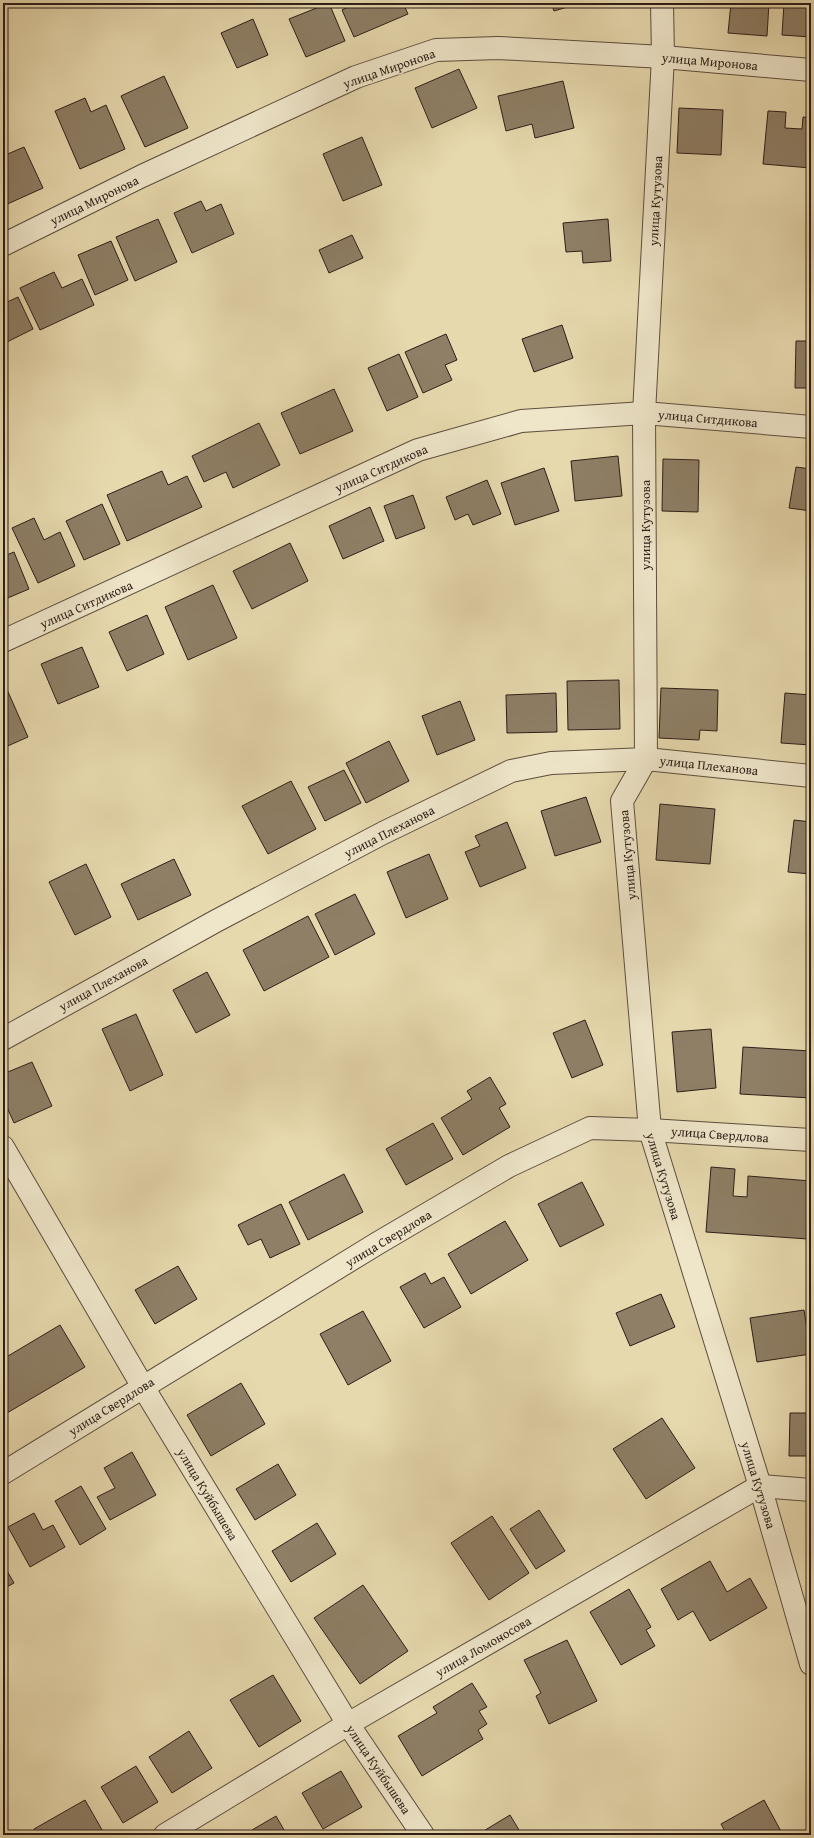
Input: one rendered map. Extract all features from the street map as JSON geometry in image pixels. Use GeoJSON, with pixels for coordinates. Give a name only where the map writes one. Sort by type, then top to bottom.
{"type":"FeatureCollection","features":[{"type":"Feature","properties":{"kind":"street","name":"улица Кутузова"},"geometry":{"type":"LineString","coordinates":[[662,3],[663,57],[644,413],[646,759],[622,801],[650,1130],[760,1486],[811,1664]]}},
{"type":"Feature","properties":{"kind":"street","name":"улица Миронова"},"geometry":{"type":"LineString","coordinates":[[3,245],[142,176],[343,83],[436,50],[498,48],[663,57],[811,70]]}},
{"type":"Feature","properties":{"kind":"street","name":"улица Ситдикова"},"geometry":{"type":"LineString","coordinates":[[3,641],[418,450],[521,421],[644,413],[811,427]]}},
{"type":"Feature","properties":{"kind":"street","name":"улица Плеханова"},"geometry":{"type":"LineString","coordinates":[[3,1039],[216,921],[382,834],[511,771],[551,763],[646,759],[811,776]]}},
{"type":"Feature","properties":{"kind":"street","name":"улица Свердлова"},"geometry":{"type":"LineString","coordinates":[[3,1472],[509,1166],[590,1128],[650,1130],[811,1140]]}},
{"type":"Feature","properties":{"kind":"street","name":"улица Куйбышева"},"geometry":{"type":"LineString","coordinates":[[3,1147],[143,1386],[348,1724],[423,1835]]}},
{"type":"Feature","properties":{"kind":"street"},"geometry":{"type":"LineString","coordinates":[[760,1486],[811,1490]]}},
{"type":"Feature","properties":{"kind":"street","name":"улица Ломоносова"},"geometry":{"type":"LineString","coordinates":[[165,1835],[348,1724],[760,1486]]}},
{"type":"Feature","properties":{"kind":"building"},"geometry":{"type":"Polygon","coordinates":[[[329,3],[345,41],[306,57],[289,19],[329,3]]]}},
{"type":"Feature","properties":{"kind":"building"},"geometry":{"type":"Polygon","coordinates":[[[356,3],[403,3],[408,14],[354,37],[342,10],[356,3]]]}},
{"type":"Feature","properties":{"kind":"building"},"geometry":{"type":"Polygon","coordinates":[[[551,3],[581,3],[554,11],[551,3]]]}},
{"type":"Feature","properties":{"kind":"building"},"geometry":{"type":"Polygon","coordinates":[[[731,3],[769,3],[767,36],[728,33],[731,3]]]}},
{"type":"Feature","properties":{"kind":"building"},"geometry":{"type":"Polygon","coordinates":[[[784,3],[811,3],[811,37],[782,35],[784,3]]]}},
{"type":"Feature","properties":{"kind":"building"},"geometry":{"type":"Polygon","coordinates":[[[253,19],[268,55],[237,68],[221,33],[253,19]]]}},
{"type":"Feature","properties":{"kind":"building"},"geometry":{"type":"Polygon","coordinates":[[[459,69],[477,108],[432,128],[415,88],[459,69]]]}},
{"type":"Feature","properties":{"kind":"building"},"geometry":{"type":"Polygon","coordinates":[[[164,76],[188,128],[145,147],[121,96],[164,76]]]}},
{"type":"Feature","properties":{"kind":"building"},"geometry":{"type":"Polygon","coordinates":[[[563,81],[574,128],[535,138],[532,124],[506,131],[498,96],[563,81]]]}},
{"type":"Feature","properties":{"kind":"building"},"geometry":{"type":"Polygon","coordinates":[[[85,98],[91,112],[106,105],[125,149],[80,169],[55,111],[85,98]]]}},
{"type":"Feature","properties":{"kind":"building"},"geometry":{"type":"Polygon","coordinates":[[[679,108],[723,110],[721,155],[677,153],[679,108]]]}},
{"type":"Feature","properties":{"kind":"building"},"geometry":{"type":"Polygon","coordinates":[[[768,111],[786,112],[785,128],[802,129],[803,117],[811,118],[811,168],[763,164],[768,111]]]}},
{"type":"Feature","properties":{"kind":"building"},"geometry":{"type":"Polygon","coordinates":[[[362,137],[382,185],[343,201],[323,154],[362,137]]]}},
{"type":"Feature","properties":{"kind":"building"},"geometry":{"type":"Polygon","coordinates":[[[24,147],[43,188],[3,206],[3,156],[24,147]]]}},
{"type":"Feature","properties":{"kind":"building"},"geometry":{"type":"Polygon","coordinates":[[[201,201],[206,211],[221,204],[234,234],[192,253],[174,213],[201,201]]]}},
{"type":"Feature","properties":{"kind":"building"},"geometry":{"type":"Polygon","coordinates":[[[158,219],[177,262],[135,281],[116,237],[158,219]]]}},
{"type":"Feature","properties":{"kind":"building"},"geometry":{"type":"Polygon","coordinates":[[[608,219],[611,261],[583,263],[582,251],[566,252],[563,223],[608,219]]]}},
{"type":"Feature","properties":{"kind":"building"},"geometry":{"type":"Polygon","coordinates":[[[352,235],[363,258],[329,273],[319,250],[352,235]]]}},
{"type":"Feature","properties":{"kind":"building"},"geometry":{"type":"Polygon","coordinates":[[[111,241],[128,280],[95,295],[78,255],[111,241]]]}},
{"type":"Feature","properties":{"kind":"building"},"geometry":{"type":"Polygon","coordinates":[[[54,272],[62,288],[82,279],[94,305],[40,330],[20,288],[54,272]]]}},
{"type":"Feature","properties":{"kind":"building"},"geometry":{"type":"Polygon","coordinates":[[[18,297],[33,329],[3,344],[3,304],[18,297]]]}},
{"type":"Feature","properties":{"kind":"building"},"geometry":{"type":"Polygon","coordinates":[[[562,325],[573,358],[534,372],[522,339],[562,325]]]}},
{"type":"Feature","properties":{"kind":"building"},"geometry":{"type":"Polygon","coordinates":[[[446,334],[457,360],[445,365],[452,380],[423,393],[405,352],[446,334]]]}},
{"type":"Feature","properties":{"kind":"building"},"geometry":{"type":"Polygon","coordinates":[[[796,341],[811,341],[811,388],[795,388],[796,341]]]}},
{"type":"Feature","properties":{"kind":"building"},"geometry":{"type":"Polygon","coordinates":[[[399,354],[418,397],[387,411],[368,368],[399,354]]]}},
{"type":"Feature","properties":{"kind":"building"},"geometry":{"type":"Polygon","coordinates":[[[334,389],[353,431],[300,454],[281,413],[334,389]]]}},
{"type":"Feature","properties":{"kind":"building"},"geometry":{"type":"Polygon","coordinates":[[[259,423],[280,465],[233,488],[226,472],[204,482],[192,456],[259,423]]]}},
{"type":"Feature","properties":{"kind":"building"},"geometry":{"type":"Polygon","coordinates":[[[618,456],[622,496],[575,501],[571,461],[618,456]]]}},
{"type":"Feature","properties":{"kind":"building"},"geometry":{"type":"Polygon","coordinates":[[[663,459],[699,460],[698,512],[662,511],[663,459]]]}},
{"type":"Feature","properties":{"kind":"building"},"geometry":{"type":"Polygon","coordinates":[[[796,467],[811,469],[811,511],[789,508],[796,467]]]}},
{"type":"Feature","properties":{"kind":"building"},"geometry":{"type":"Polygon","coordinates":[[[544,468],[559,511],[515,525],[501,483],[544,468]]]}},
{"type":"Feature","properties":{"kind":"building"},"geometry":{"type":"Polygon","coordinates":[[[162,471],[168,485],[187,476],[202,507],[127,541],[107,495],[162,471]]]}},
{"type":"Feature","properties":{"kind":"building"},"geometry":{"type":"Polygon","coordinates":[[[487,480],[501,514],[473,525],[468,514],[455,520],[446,497],[487,480]]]}},
{"type":"Feature","properties":{"kind":"building"},"geometry":{"type":"Polygon","coordinates":[[[413,495],[425,528],[396,539],[384,506],[413,495]]]}},
{"type":"Feature","properties":{"kind":"building"},"geometry":{"type":"Polygon","coordinates":[[[102,504],[120,544],[84,560],[66,521],[102,504]]]}},
{"type":"Feature","properties":{"kind":"building"},"geometry":{"type":"Polygon","coordinates":[[[370,507],[384,541],[343,559],[329,526],[370,507]]]}},
{"type":"Feature","properties":{"kind":"building"},"geometry":{"type":"Polygon","coordinates":[[[34,518],[44,540],[60,532],[75,566],[38,583],[12,528],[34,518]]]}},
{"type":"Feature","properties":{"kind":"building"},"geometry":{"type":"Polygon","coordinates":[[[290,543],[308,581],[252,609],[233,571],[290,543]]]}},
{"type":"Feature","properties":{"kind":"building"},"geometry":{"type":"Polygon","coordinates":[[[14,552],[29,589],[3,600],[3,553],[4,556],[14,552]]]}},
{"type":"Feature","properties":{"kind":"building"},"geometry":{"type":"Polygon","coordinates":[[[213,585],[237,638],[188,660],[165,607],[213,585]]]}},
{"type":"Feature","properties":{"kind":"building"},"geometry":{"type":"Polygon","coordinates":[[[147,615],[164,654],[127,671],[109,632],[147,615]]]}},
{"type":"Feature","properties":{"kind":"building"},"geometry":{"type":"Polygon","coordinates":[[[82,647],[99,687],[58,704],[41,664],[82,647]]]}},
{"type":"Feature","properties":{"kind":"building"},"geometry":{"type":"Polygon","coordinates":[[[619,680],[620,729],[568,730],[567,681],[619,680]]]}},
{"type":"Feature","properties":{"kind":"building"},"geometry":{"type":"Polygon","coordinates":[[[5,685],[28,737],[3,748],[3,686],[5,685]]]}},
{"type":"Feature","properties":{"kind":"building"},"geometry":{"type":"Polygon","coordinates":[[[661,688],[718,690],[717,731],[700,730],[699,740],[659,738],[661,688]]]}},
{"type":"Feature","properties":{"kind":"building"},"geometry":{"type":"Polygon","coordinates":[[[556,693],[557,732],[507,733],[506,695],[556,693]]]}},
{"type":"Feature","properties":{"kind":"building"},"geometry":{"type":"Polygon","coordinates":[[[785,693],[811,695],[811,745],[781,743],[785,693]]]}},
{"type":"Feature","properties":{"kind":"building"},"geometry":{"type":"Polygon","coordinates":[[[460,701],[475,740],[437,755],[422,716],[460,701]]]}},
{"type":"Feature","properties":{"kind":"building"},"geometry":{"type":"Polygon","coordinates":[[[389,741],[409,781],[366,803],[346,763],[389,741]]]}},
{"type":"Feature","properties":{"kind":"building"},"geometry":{"type":"Polygon","coordinates":[[[344,770],[361,803],[325,821],[308,787],[344,770]]]}},
{"type":"Feature","properties":{"kind":"building"},"geometry":{"type":"Polygon","coordinates":[[[291,781],[316,829],[268,854],[242,806],[291,781]]]}},
{"type":"Feature","properties":{"kind":"building"},"geometry":{"type":"Polygon","coordinates":[[[586,797],[601,842],[555,856],[541,811],[586,797]]]}},
{"type":"Feature","properties":{"kind":"building"},"geometry":{"type":"Polygon","coordinates":[[[660,804],[715,809],[710,864],[656,860],[660,804]]]}},
{"type":"Feature","properties":{"kind":"building"},"geometry":{"type":"Polygon","coordinates":[[[794,820],[811,822],[811,874],[788,872],[794,820]]]}},
{"type":"Feature","properties":{"kind":"building"},"geometry":{"type":"Polygon","coordinates":[[[507,822],[526,868],[480,887],[465,852],[480,846],[475,836],[507,822]]]}},
{"type":"Feature","properties":{"kind":"building"},"geometry":{"type":"Polygon","coordinates":[[[429,854],[448,899],[406,918],[387,872],[429,854]]]}},
{"type":"Feature","properties":{"kind":"building"},"geometry":{"type":"Polygon","coordinates":[[[174,859],[191,895],[138,920],[121,884],[174,859]]]}},
{"type":"Feature","properties":{"kind":"building"},"geometry":{"type":"Polygon","coordinates":[[[86,864],[111,917],[75,935],[49,882],[86,864]]]}},
{"type":"Feature","properties":{"kind":"building"},"geometry":{"type":"Polygon","coordinates":[[[355,894],[375,934],[335,955],[315,914],[355,894]]]}},
{"type":"Feature","properties":{"kind":"building"},"geometry":{"type":"Polygon","coordinates":[[[308,916],[329,957],[264,991],[243,950],[308,916]]]}},
{"type":"Feature","properties":{"kind":"building"},"geometry":{"type":"Polygon","coordinates":[[[207,972],[230,1015],[196,1033],[173,990],[207,972]]]}},
{"type":"Feature","properties":{"kind":"building"},"geometry":{"type":"Polygon","coordinates":[[[136,1014],[163,1075],[130,1091],[102,1029],[136,1014]]]}},
{"type":"Feature","properties":{"kind":"building"},"geometry":{"type":"Polygon","coordinates":[[[585,1020],[603,1065],[572,1078],[553,1033],[585,1020]]]}},
{"type":"Feature","properties":{"kind":"building"},"geometry":{"type":"Polygon","coordinates":[[[711,1029],[716,1088],[677,1092],[672,1032],[711,1029]]]}},
{"type":"Feature","properties":{"kind":"building"},"geometry":{"type":"Polygon","coordinates":[[[743,1047],[811,1051],[811,1098],[740,1094],[743,1047]]]}},
{"type":"Feature","properties":{"kind":"building"},"geometry":{"type":"Polygon","coordinates":[[[32,1062],[52,1106],[14,1123],[3,1098],[3,1074],[32,1062]]]}},
{"type":"Feature","properties":{"kind":"building"},"geometry":{"type":"Polygon","coordinates":[[[490,1077],[506,1104],[499,1108],[510,1127],[463,1155],[441,1118],[472,1099],[467,1091],[490,1077]]]}},
{"type":"Feature","properties":{"kind":"building"},"geometry":{"type":"Polygon","coordinates":[[[433,1123],[453,1159],[406,1185],[386,1149],[433,1123]]]}},
{"type":"Feature","properties":{"kind":"building"},"geometry":{"type":"Polygon","coordinates":[[[711,1167],[735,1169],[733,1196],[747,1197],[748,1176],[811,1181],[808,1239],[706,1232],[711,1167]]]}},
{"type":"Feature","properties":{"kind":"building"},"geometry":{"type":"Polygon","coordinates":[[[344,1174],[363,1212],[308,1240],[289,1202],[344,1174]]]}},
{"type":"Feature","properties":{"kind":"building"},"geometry":{"type":"Polygon","coordinates":[[[582,1182],[604,1225],[560,1247],[538,1204],[582,1182]]]}},
{"type":"Feature","properties":{"kind":"building"},"geometry":{"type":"Polygon","coordinates":[[[281,1204],[300,1244],[270,1258],[261,1239],[248,1245],[238,1225],[281,1204]]]}},
{"type":"Feature","properties":{"kind":"building"},"geometry":{"type":"Polygon","coordinates":[[[505,1221],[528,1260],[471,1294],[448,1254],[505,1221]]]}},
{"type":"Feature","properties":{"kind":"building"},"geometry":{"type":"Polygon","coordinates":[[[178,1266],[197,1299],[155,1324],[135,1290],[178,1266]]]}},
{"type":"Feature","properties":{"kind":"building"},"geometry":{"type":"Polygon","coordinates":[[[425,1273],[431,1284],[444,1277],[461,1307],[424,1328],[400,1287],[425,1273]]]}},
{"type":"Feature","properties":{"kind":"building"},"geometry":{"type":"Polygon","coordinates":[[[661,1294],[675,1327],[630,1346],[616,1313],[661,1294]]]}},
{"type":"Feature","properties":{"kind":"building"},"geometry":{"type":"Polygon","coordinates":[[[804,1310],[811,1354],[757,1362],[750,1318],[804,1310]]]}},
{"type":"Feature","properties":{"kind":"building"},"geometry":{"type":"Polygon","coordinates":[[[363,1311],[391,1361],[348,1385],[320,1334],[363,1311]]]}},
{"type":"Feature","properties":{"kind":"building"},"geometry":{"type":"Polygon","coordinates":[[[60,1325],[85,1367],[7,1413],[3,1406],[3,1359],[60,1325]]]}},
{"type":"Feature","properties":{"kind":"building"},"geometry":{"type":"Polygon","coordinates":[[[241,1383],[265,1424],[211,1456],[187,1415],[241,1383]]]}},
{"type":"Feature","properties":{"kind":"building"},"geometry":{"type":"Polygon","coordinates":[[[790,1413],[811,1413],[811,1456],[789,1456],[790,1413]]]}},
{"type":"Feature","properties":{"kind":"building"},"geometry":{"type":"Polygon","coordinates":[[[662,1418],[695,1468],[646,1499],[613,1449],[662,1418]]]}},
{"type":"Feature","properties":{"kind":"building"},"geometry":{"type":"Polygon","coordinates":[[[132,1452],[156,1495],[110,1520],[97,1497],[115,1488],[104,1468],[132,1452]]]}},
{"type":"Feature","properties":{"kind":"building"},"geometry":{"type":"Polygon","coordinates":[[[278,1464],[296,1495],[255,1520],[236,1489],[278,1464]]]}},
{"type":"Feature","properties":{"kind":"building"},"geometry":{"type":"Polygon","coordinates":[[[81,1486],[106,1529],[80,1545],[55,1501],[81,1486]]]}},
{"type":"Feature","properties":{"kind":"building"},"geometry":{"type":"Polygon","coordinates":[[[539,1510],[565,1551],[536,1569],[510,1529],[539,1510]]]}},
{"type":"Feature","properties":{"kind":"building"},"geometry":{"type":"Polygon","coordinates":[[[34,1513],[43,1530],[53,1525],[65,1547],[30,1567],[8,1527],[34,1513]]]}},
{"type":"Feature","properties":{"kind":"building"},"geometry":{"type":"Polygon","coordinates":[[[492,1516],[529,1573],[489,1600],[451,1543],[492,1516]]]}},
{"type":"Feature","properties":{"kind":"building"},"geometry":{"type":"Polygon","coordinates":[[[317,1523],[336,1554],[291,1582],[272,1551],[317,1523]]]}},
{"type":"Feature","properties":{"kind":"building"},"geometry":{"type":"Polygon","coordinates":[[[710,1561],[727,1592],[750,1578],[767,1608],[710,1641],[693,1611],[678,1620],[661,1589],[710,1561]]]}},
{"type":"Feature","properties":{"kind":"building"},"geometry":{"type":"Polygon","coordinates":[[[3,1564],[14,1583],[3,1589],[3,1564]]]}},
{"type":"Feature","properties":{"kind":"building"},"geometry":{"type":"Polygon","coordinates":[[[363,1585],[408,1651],[360,1684],[314,1618],[363,1585]]]}},
{"type":"Feature","properties":{"kind":"building"},"geometry":{"type":"Polygon","coordinates":[[[629,1589],[651,1627],[646,1630],[655,1646],[621,1665],[590,1612],[629,1589]]]}},
{"type":"Feature","properties":{"kind":"building"},"geometry":{"type":"Polygon","coordinates":[[[567,1640],[597,1701],[549,1724],[536,1696],[541,1693],[524,1660],[567,1640]]]}},
{"type":"Feature","properties":{"kind":"building"},"geometry":{"type":"Polygon","coordinates":[[[273,1675],[301,1721],[259,1747],[230,1700],[273,1675]]]}},
{"type":"Feature","properties":{"kind":"building"},"geometry":{"type":"Polygon","coordinates":[[[472,1683],[487,1707],[479,1711],[487,1724],[478,1730],[483,1739],[422,1776],[398,1736],[437,1713],[433,1707],[472,1683]]]}},
{"type":"Feature","properties":{"kind":"building"},"geometry":{"type":"Polygon","coordinates":[[[189,1731],[212,1768],[172,1793],[149,1757],[189,1731]]]}},
{"type":"Feature","properties":{"kind":"building"},"geometry":{"type":"Polygon","coordinates":[[[136,1766],[158,1802],[123,1823],[101,1787],[136,1766]]]}},
{"type":"Feature","properties":{"kind":"building"},"geometry":{"type":"Polygon","coordinates":[[[341,1771],[362,1807],[323,1829],[302,1793],[341,1771]]]}},
{"type":"Feature","properties":{"kind":"building"},"geometry":{"type":"Polygon","coordinates":[[[85,1800],[105,1835],[37,1835],[34,1829],[85,1800]]]}},
{"type":"Feature","properties":{"kind":"building"},"geometry":{"type":"Polygon","coordinates":[[[764,1800],[783,1835],[727,1835],[721,1824],[764,1800]]]}},
{"type":"Feature","properties":{"kind":"building"},"geometry":{"type":"Polygon","coordinates":[[[510,1815],[522,1835],[477,1835],[510,1815]]]}},
{"type":"Feature","properties":{"kind":"building"},"geometry":{"type":"Polygon","coordinates":[[[276,1816],[287,1835],[256,1835],[252,1830],[276,1816]]]}}]}
